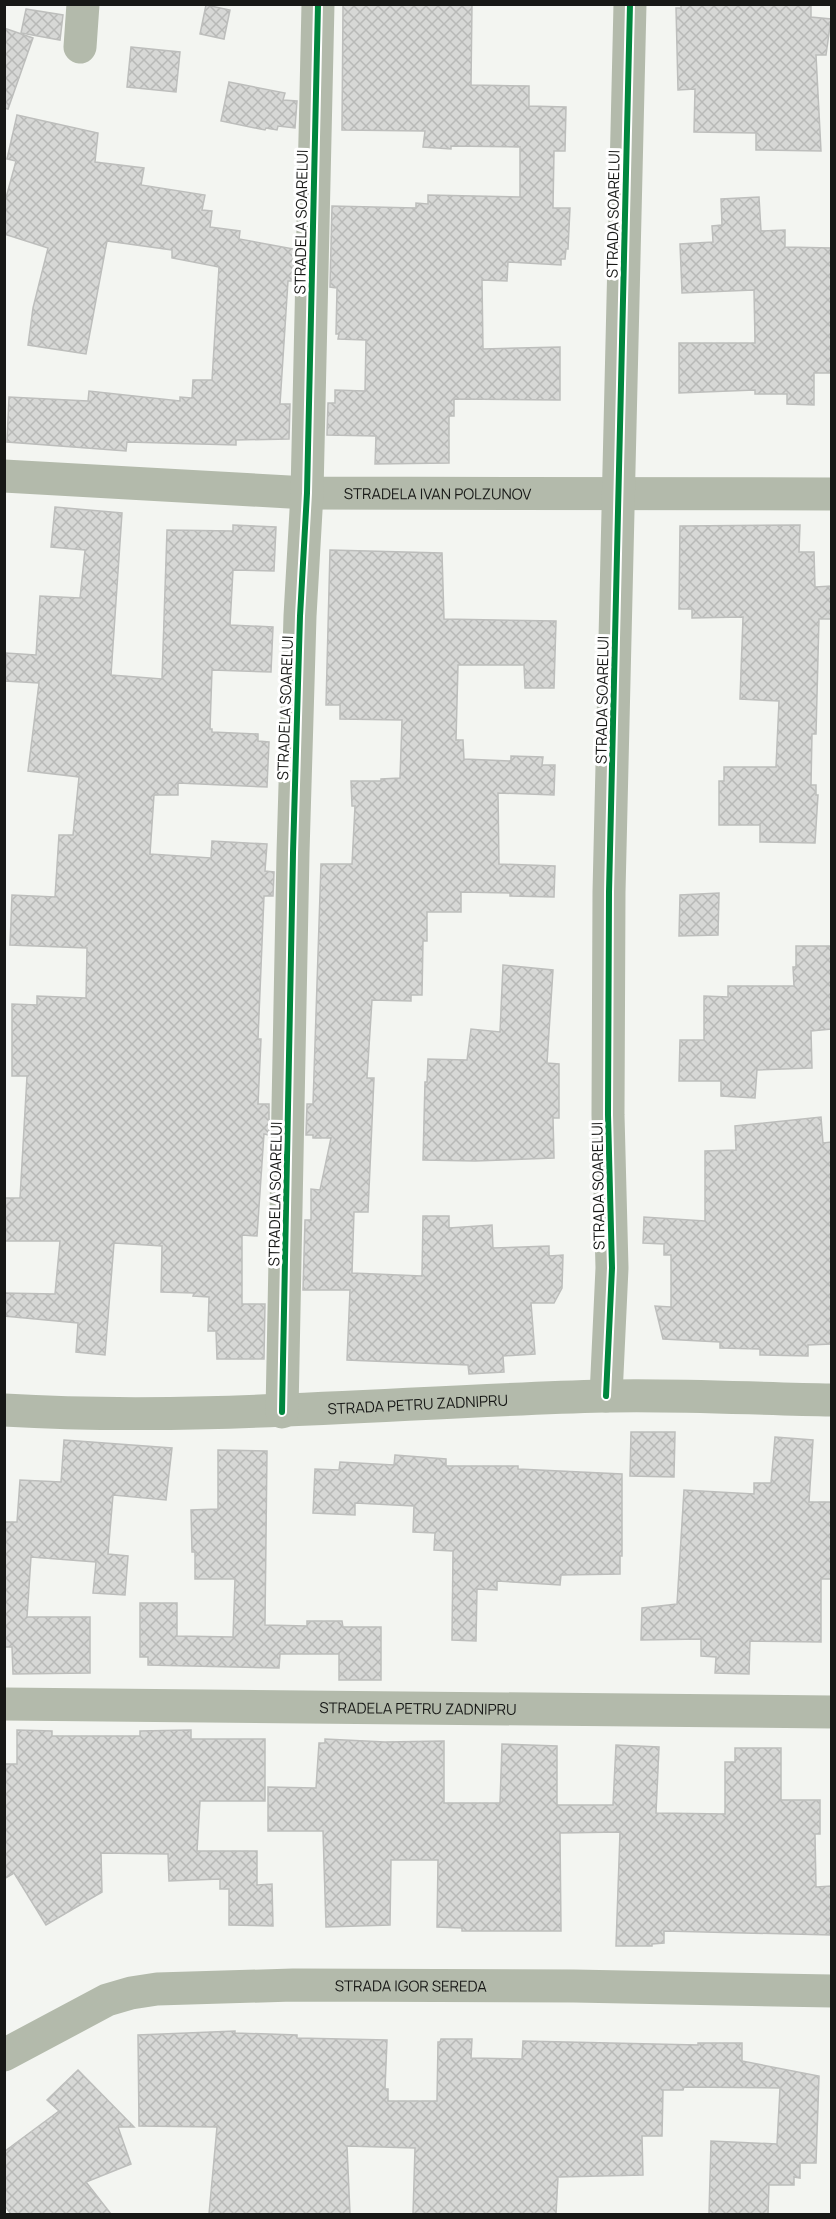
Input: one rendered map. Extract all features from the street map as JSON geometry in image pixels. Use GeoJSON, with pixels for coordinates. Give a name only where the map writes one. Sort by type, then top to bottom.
{"type":"FeatureCollection","features":[{"type":"Feature","properties":{"kind":"street"},"geometry":{"type":"LineString","coordinates":[[80,47],[83,4]]}},
{"type":"Feature","properties":{"kind":"street","name":"STRADELA SOARELUI"},"geometry":{"type":"LineString","coordinates":[[282,1412],[294,829],[300,616],[307,493],[318,4]]}},
{"type":"Feature","properties":{"kind":"street","name":"STRADA SOARELUI"},"geometry":{"type":"LineString","coordinates":[[606,1396],[612,1268],[608,1115],[609,892],[630,4]]}},
{"type":"Feature","properties":{"kind":"street","name":"STRADELA IVAN POLZUNOV"},"geometry":{"type":"LineString","coordinates":[[4,476],[307,493],[831,494]]}},
{"type":"Feature","properties":{"kind":"street","name":"STRADA PETRU ZADNIPRU"},"geometry":{"type":"LineString","coordinates":[[4,1410],[70,1414],[282,1412],[606,1396],[831,1400]]}},
{"type":"Feature","properties":{"kind":"street","name":"STRADELA PETRU ZADNIPRU"},"geometry":{"type":"LineString","coordinates":[[4,1704],[831,1712]]}},
{"type":"Feature","properties":{"kind":"street","name":"STRADA IGOR SEREDA"},"geometry":{"type":"LineString","coordinates":[[4,2055],[107,2000],[157,1989],[293,1985],[574,1986],[831,1991]]}},
{"type":"Feature","properties":{"kind":"building"},"geometry":{"type":"Polygon","coordinates":[[[343,4],[472,4],[471,85],[529,86],[529,106],[566,107],[565,151],[554,151],[553,208],[570,208],[568,249],[566,249],[565,259],[561,259],[561,265],[508,262],[507,281],[482,280],[483,349],[560,347],[560,400],[454,399],[454,416],[449,416],[449,463],[375,464],[376,436],[327,435],[328,403],[335,403],[335,390],[365,391],[366,340],[338,339],[339,334],[336,334],[337,288],[330,287],[332,206],[416,208],[416,203],[428,204],[428,195],[520,197],[520,147],[451,146],[451,149],[423,147],[425,131],[342,130],[343,4]]]}},
{"type":"Feature","properties":{"kind":"building"},"geometry":{"type":"Polygon","coordinates":[[[681,4],[811,4],[811,17],[831,19],[826,55],[816,55],[821,151],[756,150],[756,133],[694,132],[695,89],[678,90],[676,8],[681,8],[681,4]]]}},
{"type":"Feature","properties":{"kind":"building"},"geometry":{"type":"Polygon","coordinates":[[[206,5],[230,10],[224,39],[200,34],[206,5]]]}},
{"type":"Feature","properties":{"kind":"building"},"geometry":{"type":"Polygon","coordinates":[[[26,9],[63,15],[60,40],[21,33],[26,9]]]}},
{"type":"Feature","properties":{"kind":"building"},"geometry":{"type":"Polygon","coordinates":[[[4,28],[33,38],[8,109],[4,108],[4,28]]]}},
{"type":"Feature","properties":{"kind":"building"},"geometry":{"type":"Polygon","coordinates":[[[131,47],[180,52],[176,92],[127,87],[131,47]]]}},
{"type":"Feature","properties":{"kind":"building"},"geometry":{"type":"Polygon","coordinates":[[[229,82],[285,93],[283,100],[297,101],[295,128],[278,126],[277,130],[266,128],[265,130],[221,121],[229,82]]]}},
{"type":"Feature","properties":{"kind":"building"},"geometry":{"type":"Polygon","coordinates":[[[17,115],[98,133],[95,162],[144,168],[141,185],[205,195],[202,210],[212,211],[210,227],[240,231],[239,239],[294,249],[293,281],[288,281],[280,404],[290,404],[289,439],[236,440],[236,445],[127,442],[126,451],[7,442],[9,397],[88,401],[89,391],[180,401],[180,397],[192,398],[193,380],[212,380],[219,267],[172,258],[172,250],[107,241],[86,354],[28,345],[33,308],[48,248],[4,234],[4,205],[16,161],[7,159],[17,115]]]}},
{"type":"Feature","properties":{"kind":"building"},"geometry":{"type":"Polygon","coordinates":[[[759,197],[761,231],[785,230],[785,247],[831,248],[831,373],[814,373],[814,405],[787,404],[787,394],[755,394],[755,390],[679,393],[679,343],[755,343],[754,290],[682,293],[680,244],[713,242],[712,226],[722,225],[721,199],[759,197]]]}},
{"type":"Feature","properties":{"kind":"building"},"geometry":{"type":"Polygon","coordinates":[[[55,507],[122,513],[111,675],[162,679],[167,530],[233,531],[233,525],[276,527],[274,571],[233,570],[230,625],[273,627],[271,672],[212,670],[210,729],[212,732],[258,734],[258,741],[269,742],[267,787],[178,783],[178,795],[154,795],[150,854],[211,858],[212,841],[267,844],[265,871],[274,872],[273,896],[264,896],[258,1039],[261,1039],[258,1104],[269,1104],[269,1135],[264,1134],[257,1236],[242,1235],[242,1304],[265,1304],[264,1359],[217,1359],[216,1331],[208,1331],[209,1297],[193,1296],[194,1293],[161,1292],[162,1246],[114,1243],[105,1355],[76,1352],[78,1323],[4,1316],[4,1293],[55,1294],[60,1241],[4,1241],[4,1198],[20,1198],[27,1076],[12,1076],[12,1004],[37,1005],[37,996],[86,998],[87,948],[10,945],[12,895],[55,897],[59,835],[73,835],[79,777],[28,771],[39,683],[5,681],[6,653],[36,655],[40,596],[80,598],[85,550],[51,547],[55,507]]]}},
{"type":"Feature","properties":{"kind":"building"},"geometry":{"type":"Polygon","coordinates":[[[800,525],[799,552],[814,552],[815,587],[831,586],[831,619],[819,619],[816,734],[812,734],[811,785],[816,785],[816,795],[818,795],[815,843],[760,842],[760,825],[719,825],[719,781],[724,781],[724,767],[776,767],[779,701],[740,699],[743,617],[692,618],[692,609],[679,609],[680,526],[800,525]]]}},
{"type":"Feature","properties":{"kind":"building"},"geometry":{"type":"Polygon","coordinates":[[[330,550],[442,553],[444,619],[556,621],[554,688],[525,688],[524,665],[458,665],[456,740],[463,740],[464,759],[511,761],[511,756],[543,757],[542,765],[555,765],[554,795],[498,793],[499,864],[555,866],[554,897],[461,892],[461,912],[427,912],[427,941],[423,941],[422,995],[411,995],[411,1001],[372,1000],[367,1078],[374,1078],[368,1212],[354,1212],[352,1273],[422,1276],[423,1216],[449,1216],[449,1228],[492,1225],[493,1248],[549,1246],[549,1256],[563,1255],[562,1288],[554,1303],[531,1303],[535,1354],[503,1356],[504,1372],[469,1374],[468,1365],[347,1360],[350,1290],[303,1290],[305,1220],[311,1220],[311,1189],[320,1190],[331,1138],[313,1138],[313,1135],[306,1135],[307,1104],[313,1104],[321,864],[352,864],[355,806],[352,806],[351,781],[381,781],[381,779],[400,778],[402,720],[340,719],[340,705],[326,705],[330,550]]]}},
{"type":"Feature","properties":{"kind":"building"},"geometry":{"type":"Polygon","coordinates":[[[719,893],[718,935],[679,936],[680,895],[719,893]]]}},
{"type":"Feature","properties":{"kind":"building"},"geometry":{"type":"Polygon","coordinates":[[[796,946],[831,946],[831,1029],[811,1031],[812,1068],[757,1070],[755,1098],[721,1096],[721,1081],[679,1081],[680,1040],[704,1040],[704,996],[728,997],[728,986],[794,986],[793,967],[796,967],[796,946]]]}},
{"type":"Feature","properties":{"kind":"building"},"geometry":{"type":"Polygon","coordinates":[[[503,965],[553,970],[547,1063],[559,1064],[559,1118],[553,1118],[554,1158],[423,1160],[425,1082],[427,1082],[428,1059],[467,1060],[471,1029],[500,1032],[503,965]]]}},
{"type":"Feature","properties":{"kind":"building"},"geometry":{"type":"Polygon","coordinates":[[[821,1117],[823,1143],[831,1142],[831,1344],[808,1345],[808,1356],[760,1355],[760,1349],[720,1348],[720,1342],[663,1339],[655,1306],[671,1307],[671,1255],[664,1255],[664,1244],[643,1243],[644,1217],[705,1221],[705,1151],[736,1150],[735,1126],[821,1117]]]}},
{"type":"Feature","properties":{"kind":"building"},"geometry":{"type":"Polygon","coordinates":[[[631,1432],[675,1432],[674,1477],[630,1476],[631,1432]]]}},
{"type":"Feature","properties":{"kind":"building"},"geometry":{"type":"Polygon","coordinates":[[[775,1437],[813,1440],[809,1502],[831,1502],[831,1579],[821,1579],[821,1642],[750,1641],[749,1674],[715,1673],[716,1657],[701,1656],[701,1639],[641,1640],[642,1608],[677,1604],[684,1490],[754,1494],[754,1483],[771,1483],[775,1437]]]}},
{"type":"Feature","properties":{"kind":"building"},"geometry":{"type":"Polygon","coordinates":[[[64,1440],[172,1448],[166,1500],[113,1495],[108,1554],[128,1556],[125,1595],[93,1593],[96,1562],[31,1557],[27,1617],[90,1617],[90,1673],[13,1674],[12,1647],[4,1647],[4,1522],[17,1522],[20,1480],[61,1482],[64,1440]]]}},
{"type":"Feature","properties":{"kind":"building"},"geometry":{"type":"Polygon","coordinates":[[[218,1450],[267,1451],[265,1625],[307,1626],[307,1621],[342,1621],[343,1627],[381,1627],[381,1680],[339,1680],[339,1654],[280,1654],[279,1668],[148,1665],[148,1657],[140,1657],[140,1603],[177,1603],[177,1636],[233,1637],[235,1579],[195,1579],[195,1552],[192,1552],[191,1510],[218,1509],[218,1450]]]}},
{"type":"Feature","properties":{"kind":"building"},"geometry":{"type":"Polygon","coordinates":[[[395,1455],[446,1459],[446,1466],[518,1466],[518,1469],[622,1474],[620,1574],[561,1575],[560,1585],[497,1581],[497,1590],[477,1589],[476,1641],[452,1640],[453,1551],[434,1550],[435,1533],[413,1532],[414,1506],[355,1503],[355,1515],[313,1513],[315,1469],[339,1470],[340,1462],[394,1465],[395,1455]]]}},
{"type":"Feature","properties":{"kind":"building"},"geometry":{"type":"Polygon","coordinates":[[[17,1730],[52,1731],[52,1736],[140,1736],[140,1731],[191,1730],[191,1739],[265,1739],[265,1801],[200,1801],[197,1851],[257,1851],[257,1885],[272,1884],[273,1926],[229,1925],[229,1889],[220,1889],[220,1879],[169,1881],[168,1854],[101,1853],[102,1892],[46,1925],[14,1873],[4,1879],[4,1764],[17,1764],[17,1730]]]}},
{"type":"Feature","properties":{"kind":"building"},"geometry":{"type":"Polygon","coordinates":[[[325,1739],[385,1742],[444,1741],[444,1803],[500,1803],[502,1744],[557,1746],[557,1805],[613,1805],[616,1745],[659,1747],[656,1813],[725,1814],[725,1762],[735,1762],[735,1748],[781,1748],[781,1800],[820,1800],[820,1834],[815,1834],[816,1887],[831,1886],[831,1935],[664,1931],[664,1943],[652,1944],[652,1946],[616,1946],[620,1832],[560,1833],[561,1931],[462,1931],[462,1928],[437,1927],[438,1860],[391,1860],[390,1925],[326,1927],[323,1831],[268,1831],[268,1787],[316,1788],[319,1743],[325,1743],[325,1739]]]}},
{"type":"Feature","properties":{"kind":"building"},"geometry":{"type":"Polygon","coordinates":[[[235,2031],[235,2033],[297,2035],[297,2038],[387,2040],[385,2089],[388,2089],[388,2101],[437,2101],[438,2042],[441,2039],[472,2039],[471,2058],[522,2059],[523,2041],[698,2045],[698,2043],[742,2043],[742,2061],[819,2076],[816,2163],[800,2163],[800,2178],[794,2177],[794,2185],[769,2185],[768,2214],[709,2214],[711,2141],[777,2144],[780,2088],[684,2087],[683,2090],[663,2090],[662,2136],[642,2136],[643,2175],[558,2177],[556,2214],[413,2214],[415,2148],[347,2146],[350,2214],[209,2214],[217,2127],[139,2126],[138,2035],[235,2031]]]}},
{"type":"Feature","properties":{"kind":"building"},"geometry":{"type":"Polygon","coordinates":[[[78,2070],[134,2127],[118,2127],[131,2164],[86,2182],[111,2214],[11,2214],[4,2205],[4,2152],[59,2111],[47,2100],[78,2070]]]}},
{"type":"Feature","properties":{"kind":"cycle path"},"geometry":{"type":"LineString","coordinates":[[282,1412],[293,853],[300,616],[307,493],[318,4]]}},
{"type":"Feature","properties":{"kind":"cycle path"},"geometry":{"type":"LineString","coordinates":[[606,1396],[612,1268],[608,1115],[609,892],[630,4]]}}]}
